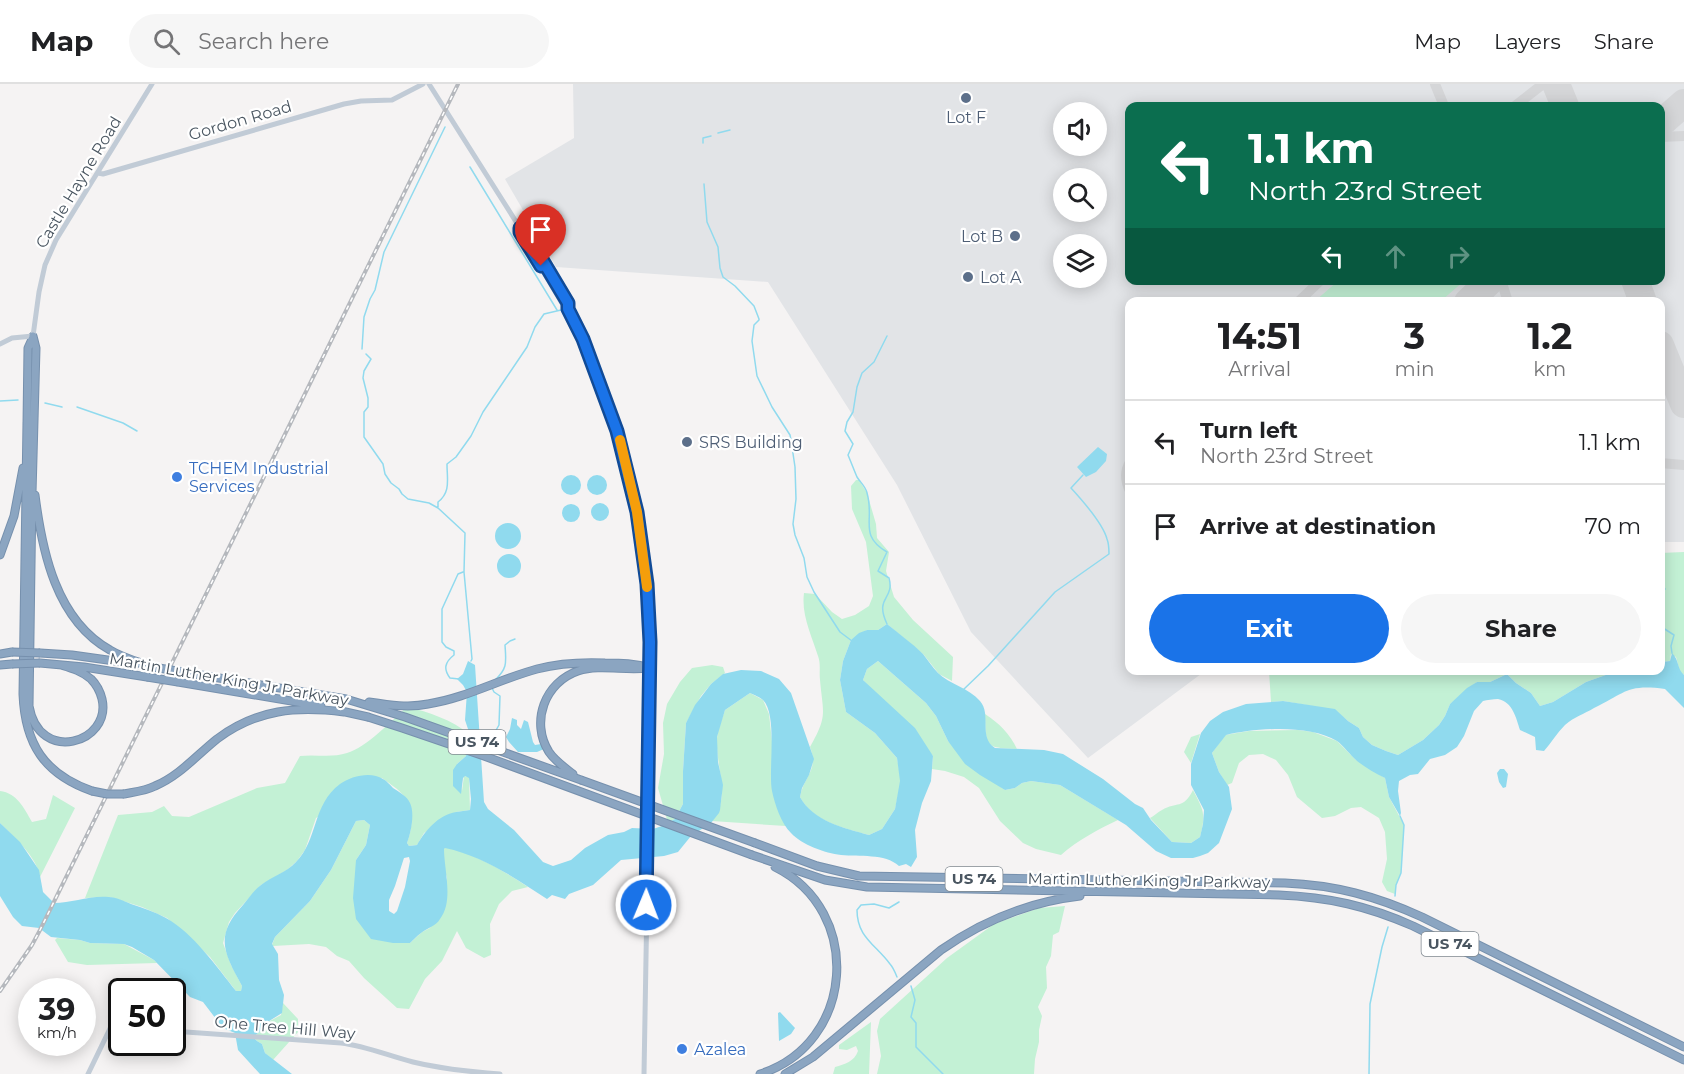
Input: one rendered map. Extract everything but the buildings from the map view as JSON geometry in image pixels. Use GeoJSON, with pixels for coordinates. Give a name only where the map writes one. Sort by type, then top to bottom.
{"type":"FeatureCollection","features":[{"type":"Feature","properties":{"kind":"highway"},"geometry":{"type":"LineString","coordinates":[[33,336],[28,348],[23,684],[29,734],[35,746],[54,770],[78,786],[92,791],[107,794],[140,792],[168,779],[218,739],[250,720],[273,712],[295,709],[344,711]]}},
{"type":"Feature","properties":{"kind":"highway"},"geometry":{"type":"LineString","coordinates":[[33,336],[36,348],[29,706],[33,720],[41,732],[58,742],[72,742],[95,728],[101,716],[102,700],[98,688],[90,678],[61,665]]}},
{"type":"Feature","properties":{"kind":"highway"},"geometry":{"type":"LineString","coordinates":[[0,555],[19,497],[27,422]]}},
{"type":"Feature","properties":{"kind":"highway"},"geometry":{"type":"LineString","coordinates":[[34,447],[35,494],[41,536],[65,604],[95,640],[109,650],[153,667]]}},
{"type":"Feature","properties":{"kind":"highway","name":"Martin Luther King Jr Parkway"},"geometry":{"type":"LineString","coordinates":[[0,654],[40,652],[72,655],[372,704],[817,866],[859,876],[1266,882],[1307,884],[1347,890],[1382,900],[1422,917],[1684,1047]]}},
{"type":"Feature","properties":{"kind":"highway","name":"Martin Luther King Jr Parkway"},"geometry":{"type":"LineString","coordinates":[[0,665],[40,663],[147,677],[295,701],[368,717],[484,756],[825,880],[867,887],[1287,896],[1328,899],[1360,906],[1413,926],[1684,1060]]}},
{"type":"Feature","properties":{"kind":"highway"},"geometry":{"type":"LineString","coordinates":[[372,704],[427,705],[453,699],[538,669],[574,663],[637,664],[651,668]]}},
{"type":"Feature","properties":{"kind":"highway"},"geometry":{"type":"LineString","coordinates":[[581,780],[554,759],[543,741],[541,719],[545,700],[550,692],[561,680],[578,672],[595,669],[651,668]]}},
{"type":"Feature","properties":{"kind":"highway"},"geometry":{"type":"LineString","coordinates":[[752,855],[781,870],[808,891],[830,925],[838,960],[834,997],[817,1032],[792,1059],[760,1074]]}},
{"type":"Feature","properties":{"kind":"highway"},"geometry":{"type":"LineString","coordinates":[[784,1074],[813,1057],[941,950],[975,928],[1006,913],[1034,904],[1062,898],[1108,893]]}},
{"type":"Feature","properties":{"kind":"main road","name":"Castle Hayne Road"},"geometry":{"type":"LineString","coordinates":[[33,336],[45,264],[57,240],[152,84]]}},
{"type":"Feature","properties":{"kind":"main road","name":"Gordon Road"},"geometry":{"type":"LineString","coordinates":[[98,173],[104,174],[344,104],[392,100],[423,84]]}},
{"type":"Feature","properties":{"kind":"main road"},"geometry":{"type":"LineString","coordinates":[[429,84],[520,228],[528,236],[568,303],[568,309],[583,339],[607,401],[629,477],[647,584],[651,668],[644,1074]]}},
{"type":"Feature","properties":{"kind":"main road"},"geometry":{"type":"LineString","coordinates":[[0,344],[12,338],[33,336]]}},
{"type":"Feature","properties":{"kind":"main road","name":"One Tree Hill Way"},"geometry":{"type":"LineString","coordinates":[[186,1032],[354,1045],[445,1068],[500,1074]]}},
{"type":"Feature","properties":{"kind":"main road"},"geometry":{"type":"LineString","coordinates":[[88,1074],[108,1035]]}},
{"type":"Feature","properties":{"kind":"shaded area"},"geometry":{"type":"Polygon","coordinates":[[[573,84],[1684,84],[1684,542],[1665,542],[1665,297],[1125,297],[1125,675],[1200,675],[1088,758],[971,632],[897,485],[768,282],[556,267],[505,179],[574,138],[573,84]]]}},
{"type":"Feature","properties":{"kind":"green space"},"geometry":{"type":"Polygon","coordinates":[[[1333,285],[1459,285],[1446,297],[1320,297],[1333,285]]]}},
{"type":"Feature","properties":{"kind":"green space"},"geometry":{"type":"Polygon","coordinates":[[[859,480],[867,493],[876,524],[877,538],[889,552],[886,571],[894,597],[913,620],[953,657],[952,681],[939,674],[924,655],[887,624],[878,630],[867,630],[851,640],[843,661],[840,680],[846,712],[875,733],[897,758],[901,781],[895,809],[882,829],[869,835],[830,823],[806,806],[800,797],[812,768],[810,747],[820,728],[823,714],[819,662],[806,617],[804,593],[815,594],[842,619],[855,615],[869,606],[873,596],[866,542],[852,509],[851,486],[859,480]]]}},
{"type":"Feature","properties":{"kind":"green space"},"geometry":{"type":"Polygon","coordinates":[[[1684,552],[1684,675],[1680,672],[1676,657],[1671,654],[1670,661],[1665,662],[1665,553],[1684,552]]]}},
{"type":"Feature","properties":{"kind":"green space"},"geometry":{"type":"Polygon","coordinates":[[[878,661],[926,703],[936,716],[948,741],[1005,790],[1031,781],[1060,785],[1118,820],[1088,836],[1061,855],[1036,849],[1023,843],[1000,821],[979,788],[964,777],[932,769],[933,756],[863,680],[867,669],[878,661]]]}},
{"type":"Feature","properties":{"kind":"green space"},"geometry":{"type":"Polygon","coordinates":[[[712,665],[723,667],[725,673],[701,696],[686,723],[683,804],[675,819],[668,823],[658,788],[664,754],[663,723],[667,704],[680,682],[692,668],[712,665]]]}},
{"type":"Feature","properties":{"kind":"green space"},"geometry":{"type":"Polygon","coordinates":[[[1269,675],[1505,675],[1490,682],[1477,682],[1450,704],[1439,725],[1423,740],[1398,755],[1372,745],[1363,737],[1359,728],[1335,710],[1283,701],[1271,702],[1269,675]]]}},
{"type":"Feature","properties":{"kind":"green space"},"geometry":{"type":"Polygon","coordinates":[[[1508,675],[1606,675],[1586,682],[1553,702],[1540,706],[1531,693],[1508,675]]]}},
{"type":"Feature","properties":{"kind":"green space"},"geometry":{"type":"Polygon","coordinates":[[[750,693],[763,700],[769,714],[780,814],[786,826],[712,821],[718,812],[722,792],[717,749],[719,728],[725,710],[750,693]]]}},
{"type":"Feature","properties":{"kind":"green space"},"geometry":{"type":"Polygon","coordinates":[[[407,707],[440,717],[469,734],[466,756],[457,764],[462,791],[464,776],[469,777],[470,810],[456,812],[424,833],[417,845],[409,846],[407,843],[412,816],[409,804],[399,791],[382,778],[316,818],[305,850],[297,861],[287,870],[261,885],[229,922],[223,943],[242,986],[241,991],[236,991],[210,957],[167,918],[110,897],[85,898],[118,815],[152,812],[164,806],[172,816],[189,817],[257,788],[285,783],[300,756],[335,755],[354,750],[370,740],[407,707]]]}},
{"type":"Feature","properties":{"kind":"green space"},"geometry":{"type":"Polygon","coordinates":[[[985,714],[1004,729],[1017,749],[998,748],[989,743],[985,714]]]}},
{"type":"Feature","properties":{"kind":"green space"},"geometry":{"type":"Polygon","coordinates":[[[1249,731],[1313,732],[1337,741],[1356,760],[1385,778],[1389,797],[1404,825],[1401,873],[1395,894],[1387,891],[1382,882],[1387,859],[1385,832],[1379,818],[1361,807],[1322,818],[1297,797],[1288,775],[1276,760],[1263,754],[1249,755],[1239,763],[1232,783],[1227,785],[1219,772],[1212,753],[1225,735],[1249,731]]]}},
{"type":"Feature","properties":{"kind":"green space"},"geometry":{"type":"Polygon","coordinates":[[[1200,734],[1191,763],[1184,752],[1191,737],[1200,734]]]}},
{"type":"Feature","properties":{"kind":"green space"},"geometry":{"type":"Polygon","coordinates":[[[1193,790],[1203,813],[1200,837],[1191,843],[1172,842],[1150,818],[1167,807],[1183,803],[1193,790]]]}},
{"type":"Feature","properties":{"kind":"green space"},"geometry":{"type":"Polygon","coordinates":[[[0,791],[15,798],[32,822],[46,819],[53,795],[75,808],[40,877],[30,855],[0,823],[0,791]]]}},
{"type":"Feature","properties":{"kind":"green space"},"geometry":{"type":"Polygon","coordinates":[[[364,820],[370,825],[366,845],[356,860],[410,943],[430,928],[447,878],[444,867],[445,847],[478,858],[528,887],[512,891],[499,904],[490,924],[491,955],[484,958],[466,948],[457,931],[442,961],[425,979],[409,1009],[397,1008],[349,961],[337,956],[326,947],[309,944],[272,945],[275,937],[310,901],[331,870],[356,821],[364,820]]]}},
{"type":"Feature","properties":{"kind":"green space"},"geometry":{"type":"Polygon","coordinates":[[[1065,906],[1059,932],[1053,935],[1051,956],[1046,967],[1047,988],[1038,1007],[1042,1016],[1034,1074],[877,1074],[881,1056],[877,1031],[880,1019],[947,958],[994,924],[1039,908],[1065,906]]]}},
{"type":"Feature","properties":{"kind":"green space"},"geometry":{"type":"Polygon","coordinates":[[[57,938],[90,943],[124,944],[157,963],[87,965],[68,962],[55,940],[57,938]]]}},
{"type":"Feature","properties":{"kind":"green space"},"geometry":{"type":"Polygon","coordinates":[[[283,1003],[298,1019],[298,1032],[273,1060],[265,1053],[262,1044],[253,1037],[263,1029],[266,1023],[281,1015],[283,1003]]]}},
{"type":"Feature","properties":{"kind":"green space"},"geometry":{"type":"Polygon","coordinates":[[[871,1022],[869,1074],[833,1074],[835,1067],[852,1060],[858,1051],[856,1046],[847,1050],[839,1049],[839,1045],[871,1022]]]}},
{"type":"Feature","properties":{"kind":"water"},"geometry":{"type":"Polygon","coordinates":[[[1098,447],[1107,454],[1106,461],[1096,472],[1086,477],[1077,467],[1098,447]]]}},
{"type":"Feature","properties":{"kind":"water"},"geometry":{"type":"Polygon","coordinates":[[[571,475],[578,478],[581,485],[578,492],[571,495],[564,492],[561,485],[564,478],[571,475]]]}},
{"type":"Feature","properties":{"kind":"water"},"geometry":{"type":"Polygon","coordinates":[[[593,475],[601,475],[607,481],[607,489],[601,495],[593,495],[587,489],[587,481],[593,475]]]}},
{"type":"Feature","properties":{"kind":"water"},"geometry":{"type":"Polygon","coordinates":[[[600,503],[606,506],[609,512],[606,518],[600,521],[594,518],[591,512],[594,506],[600,503]]]}},
{"type":"Feature","properties":{"kind":"water"},"geometry":{"type":"Polygon","coordinates":[[[571,504],[577,507],[580,513],[577,519],[571,522],[565,519],[562,513],[565,507],[571,504]]]}},
{"type":"Feature","properties":{"kind":"water"},"geometry":{"type":"Polygon","coordinates":[[[508,523],[517,527],[521,536],[517,545],[508,549],[499,545],[495,536],[499,527],[508,523]]]}},
{"type":"Feature","properties":{"kind":"water"},"geometry":{"type":"Polygon","coordinates":[[[509,554],[518,557],[521,566],[518,575],[509,578],[500,575],[497,566],[500,557],[509,554]]]}},
{"type":"Feature","properties":{"kind":"water"},"geometry":{"type":"Polygon","coordinates":[[[887,624],[919,650],[943,677],[980,701],[985,713],[987,738],[995,748],[1044,750],[1063,754],[1143,808],[1172,842],[1191,843],[1200,837],[1204,810],[1191,785],[1191,764],[1201,733],[1210,721],[1223,712],[1246,704],[1283,701],[1335,709],[1359,728],[1363,737],[1372,745],[1398,755],[1423,740],[1439,725],[1450,704],[1477,682],[1490,682],[1508,675],[1531,693],[1540,706],[1553,702],[1586,682],[1606,675],[1665,675],[1665,662],[1670,661],[1672,653],[1684,675],[1684,708],[1665,689],[1642,688],[1627,691],[1568,722],[1544,751],[1536,750],[1535,737],[1520,730],[1513,711],[1507,703],[1498,699],[1483,701],[1474,711],[1457,747],[1445,755],[1430,759],[1418,774],[1410,775],[1399,781],[1400,816],[1389,797],[1385,778],[1360,764],[1337,741],[1312,732],[1282,729],[1226,735],[1212,753],[1219,772],[1229,787],[1232,809],[1219,843],[1208,853],[1200,856],[1171,858],[1156,851],[1126,825],[1060,785],[1031,781],[1005,790],[980,775],[965,764],[948,741],[936,716],[926,703],[878,661],[867,669],[863,680],[915,728],[933,756],[931,781],[915,830],[917,857],[911,867],[906,864],[899,866],[879,857],[828,852],[807,845],[791,833],[779,814],[772,791],[771,730],[768,707],[762,699],[750,693],[725,710],[717,737],[718,762],[723,785],[720,810],[711,823],[691,836],[678,852],[664,856],[621,860],[593,885],[569,894],[565,899],[552,895],[547,899],[486,862],[445,848],[447,903],[438,921],[410,943],[371,939],[356,919],[353,898],[356,860],[366,845],[370,825],[364,820],[356,821],[331,870],[310,901],[275,937],[272,944],[278,954],[279,980],[284,995],[282,1013],[266,1023],[263,1029],[253,1037],[262,1044],[265,1053],[292,1074],[260,1074],[238,1050],[235,1033],[216,1025],[216,1019],[203,1002],[186,993],[186,978],[172,978],[154,960],[124,944],[90,943],[51,937],[39,928],[22,926],[13,917],[0,896],[0,823],[20,842],[39,870],[43,892],[54,903],[112,897],[162,916],[186,932],[236,991],[241,991],[242,986],[230,964],[225,945],[228,926],[256,889],[296,862],[308,843],[324,802],[340,784],[355,777],[373,775],[384,780],[405,796],[412,812],[407,843],[409,846],[417,845],[428,829],[443,816],[470,810],[469,778],[465,776],[463,778],[461,794],[453,786],[453,770],[466,756],[470,735],[465,720],[467,692],[457,679],[463,674],[468,661],[475,665],[484,802],[488,809],[514,830],[543,862],[553,866],[571,860],[585,848],[608,835],[632,828],[653,829],[675,819],[683,804],[686,723],[695,705],[711,684],[723,674],[741,670],[761,671],[779,679],[791,693],[814,759],[800,797],[806,805],[821,818],[869,835],[882,829],[895,809],[900,781],[897,758],[875,733],[846,712],[840,680],[843,661],[851,640],[859,633],[878,630],[887,624]],[[409,857],[404,858],[389,900],[389,911],[394,914],[405,887],[409,857]]]}},
{"type":"Feature","properties":{"kind":"water"},"geometry":{"type":"Polygon","coordinates":[[[512,718],[517,720],[517,725],[521,729],[524,720],[528,722],[533,742],[535,745],[541,744],[544,749],[537,752],[518,752],[506,737],[512,718]]]}},
{"type":"Feature","properties":{"kind":"water"},"geometry":{"type":"Polygon","coordinates":[[[1500,769],[1504,769],[1508,774],[1506,787],[1503,788],[1497,773],[1500,769]]]}},
{"type":"Feature","properties":{"kind":"water"},"geometry":{"type":"Polygon","coordinates":[[[780,1012],[795,1028],[791,1034],[779,1041],[778,1013],[780,1012]]]}},
{"type":"Feature","properties":{"kind":"waterway"},"geometry":{"type":"LineString","coordinates":[[362,349],[364,317],[375,290],[384,252],[445,127]]}},
{"type":"Feature","properties":{"kind":"waterway"},"geometry":{"type":"LineString","coordinates":[[718,133],[730,130]]}},
{"type":"Feature","properties":{"kind":"waterway"},"geometry":{"type":"LineString","coordinates":[[703,143],[703,138],[711,136]]}},
{"type":"Feature","properties":{"kind":"waterway"},"geometry":{"type":"LineString","coordinates":[[470,167],[557,310]]}},
{"type":"Feature","properties":{"kind":"waterway"},"geometry":{"type":"LineString","coordinates":[[704,184],[707,222],[718,247],[723,277],[754,306],[759,319],[754,325],[752,341],[757,376],[772,407],[790,435],[795,467],[796,499],[793,524],[804,558],[807,577],[840,632],[852,641]]}},
{"type":"Feature","properties":{"kind":"waterway"},"geometry":{"type":"LineString","coordinates":[[438,507],[438,502],[447,490],[447,464],[456,457],[471,436],[483,412],[527,347],[535,327],[544,314],[561,310]]}},
{"type":"Feature","properties":{"kind":"waterway"},"geometry":{"type":"LineString","coordinates":[[887,336],[874,362],[862,373],[853,412],[845,431],[853,444],[848,455],[867,493],[870,533],[878,546],[887,552],[878,571],[889,578],[889,591],[883,608],[887,624]]}},
{"type":"Feature","properties":{"kind":"waterway"},"geometry":{"type":"LineString","coordinates":[[366,354],[371,359],[363,378],[368,398],[368,407],[364,412],[364,437],[383,464],[385,474],[402,494],[408,499],[429,503],[438,508],[465,533],[464,572],[471,661]]}},
{"type":"Feature","properties":{"kind":"waterway"},"geometry":{"type":"LineString","coordinates":[[0,401],[18,400]]}},
{"type":"Feature","properties":{"kind":"waterway"},"geometry":{"type":"LineString","coordinates":[[45,403],[62,407]]}},
{"type":"Feature","properties":{"kind":"waterway"},"geometry":{"type":"LineString","coordinates":[[77,407],[123,423],[137,431]]}},
{"type":"Feature","properties":{"kind":"waterway"},"geometry":{"type":"LineString","coordinates":[[964,689],[1055,592],[1109,554],[1108,541],[1101,526],[1071,488],[1083,475]]}},
{"type":"Feature","properties":{"kind":"waterway"},"geometry":{"type":"LineString","coordinates":[[459,679],[450,678],[446,672],[447,663],[454,655],[454,651],[442,642],[442,609],[458,574],[463,572]]}},
{"type":"Feature","properties":{"kind":"waterway"},"geometry":{"type":"LineString","coordinates":[[1665,629],[1674,635],[1672,653]]}},
{"type":"Feature","properties":{"kind":"waterway"},"geometry":{"type":"LineString","coordinates":[[495,680],[505,664],[505,645],[515,639]]}},
{"type":"Feature","properties":{"kind":"waterway"},"geometry":{"type":"LineString","coordinates":[[491,744],[491,739],[499,725],[500,696],[492,688]]}},
{"type":"Feature","properties":{"kind":"waterway"},"geometry":{"type":"LineString","coordinates":[[1395,896],[1396,885],[1401,873],[1404,825],[1400,816]]}},
{"type":"Feature","properties":{"kind":"waterway"},"geometry":{"type":"LineString","coordinates":[[897,977],[891,965],[863,934],[857,910],[861,905],[874,904],[889,908],[899,902]]}},
{"type":"Feature","properties":{"kind":"waterway"},"geometry":{"type":"LineString","coordinates":[[1369,1074],[1370,1004],[1388,927]]}},
{"type":"Feature","properties":{"kind":"waterway"},"geometry":{"type":"LineString","coordinates":[[911,986],[915,1000],[911,1017],[916,1023],[916,1047],[943,1074]]}},
{"type":"Feature","properties":{"kind":"taxiway"},"geometry":{"type":"LineString","coordinates":[[1435,84],[1442,102]]}},
{"type":"Feature","properties":{"kind":"taxiway"},"geometry":{"type":"LineString","coordinates":[[1520,102],[1543,84]]}},
{"type":"Feature","properties":{"kind":"taxiway"},"geometry":{"type":"LineString","coordinates":[[1665,137],[1684,136]]}},
{"type":"Feature","properties":{"kind":"taxiway"},"geometry":{"type":"LineString","coordinates":[[1303,297],[1316,285]]}},
{"type":"Feature","properties":{"kind":"taxiway"},"geometry":{"type":"LineString","coordinates":[[1503,285],[1506,297]]}},
{"type":"Feature","properties":{"kind":"taxiway"},"geometry":{"type":"LineString","coordinates":[[1665,463],[1684,465]]}},
{"type":"Feature","properties":{"kind":"runway"},"geometry":{"type":"LineString","coordinates":[[1556,84],[1563,102]]}},
{"type":"Feature","properties":{"kind":"runway"},"geometry":{"type":"LineString","coordinates":[[1665,120],[1684,103]]}},
{"type":"Feature","properties":{"kind":"runway"},"geometry":{"type":"LineString","coordinates":[[1473,297],[1486,285]]}},
{"type":"Feature","properties":{"kind":"runway"},"geometry":{"type":"LineString","coordinates":[[1637,285],[1641,297]]}},
{"type":"Feature","properties":{"kind":"runway"},"geometry":{"type":"LineString","coordinates":[[1665,357],[1684,404]]}},
{"type":"Feature","properties":{"kind":"railway"},"geometry":{"type":"LineString","coordinates":[[0,991],[40,930],[458,84]]}},
{"type":"Feature","properties":{"kind":"slow traffic"},"geometry":{"type":"LineString","coordinates":[[620,440],[637,512],[647,587]]}},
{"type":"Feature","properties":{"kind":"place","name":"Lot F"},"geometry":{"type":"Point","coordinates":[966,98]}},
{"type":"Feature","properties":{"kind":"place","name":"Lot B"},"geometry":{"type":"Point","coordinates":[1015,236]}},
{"type":"Feature","properties":{"kind":"place","name":"Lot A"},"geometry":{"type":"Point","coordinates":[968,277]}},
{"type":"Feature","properties":{"kind":"place","name":"SRS Building"},"geometry":{"type":"Point","coordinates":[687,442]}},
{"type":"Feature","properties":{"kind":"place","name":"TCHEM Industrial Services"},"geometry":{"type":"Point","coordinates":[177,477]}},
{"type":"Feature","properties":{"kind":"place","name":"Azalea"},"geometry":{"type":"Point","coordinates":[682,1049]}},
{"type":"Feature","properties":{"kind":"route"},"geometry":{"type":"LineString","coordinates":[[541,266],[520,232],[520,228],[528,236],[568,303],[568,309],[583,339],[617,431],[637,512],[647,584],[651,668],[646,905]]}}]}
